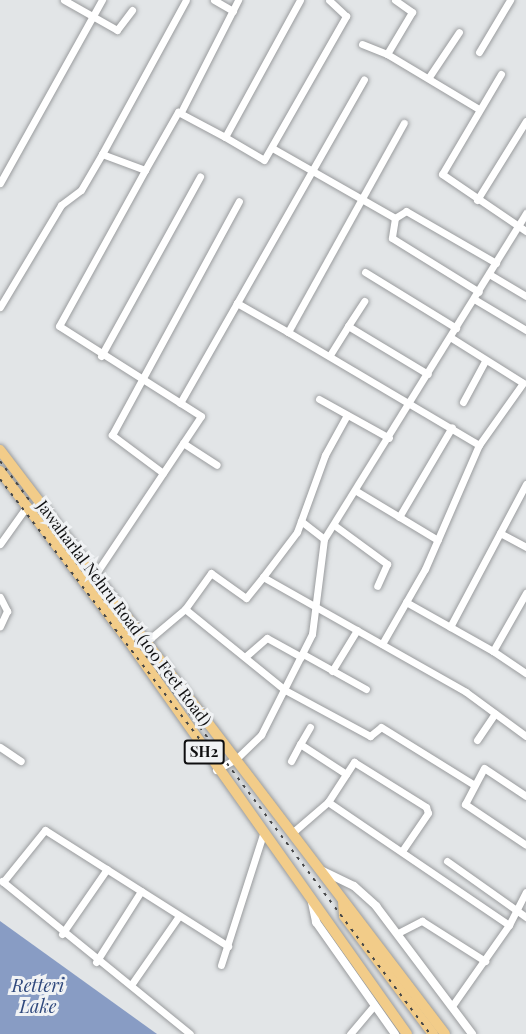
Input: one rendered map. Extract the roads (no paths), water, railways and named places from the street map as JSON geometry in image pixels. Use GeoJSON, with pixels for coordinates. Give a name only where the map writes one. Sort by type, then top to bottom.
{"type":"FeatureCollection","features":[{"type":"Feature","properties":{"kind":"main road","name":"Jawaharlal Nehru Road (100 Feet Road)"},"geometry":{"type":"LineString","coordinates":[[0,450],[445,1034]]}},
{"type":"Feature","properties":{"kind":"main road","name":"Jawaharlal Nehru Road (100 Feet Road)"},"geometry":{"type":"LineString","coordinates":[[0,471],[134,647],[216,770],[264,831],[321,916],[407,1034]]}},
{"type":"Feature","properties":{"kind":"main road"},"geometry":{"type":"LineString","coordinates":[[343,900],[344,916],[433,1034]]}},
{"type":"Feature","properties":{"kind":"main road"},"geometry":{"type":"LineString","coordinates":[[321,916],[335,926],[415,1034]]}},
{"type":"Feature","properties":{"kind":"street"},"geometry":{"type":"LineString","coordinates":[[64,0],[92,17],[121,29],[132,10]]}},
{"type":"Feature","properties":{"kind":"street"},"geometry":{"type":"LineString","coordinates":[[0,183],[102,0]]}},
{"type":"Feature","properties":{"kind":"street"},"geometry":{"type":"LineString","coordinates":[[0,307],[61,205],[81,190],[186,0]]}},
{"type":"Feature","properties":{"kind":"street"},"geometry":{"type":"LineString","coordinates":[[214,0],[232,11]]}},
{"type":"Feature","properties":{"kind":"street"},"geometry":{"type":"LineString","coordinates":[[95,575],[201,416],[101,356],[59,326],[145,170],[181,112],[238,0]]}},
{"type":"Feature","properties":{"kind":"street"},"geometry":{"type":"LineString","coordinates":[[225,137],[300,0]]}},
{"type":"Feature","properties":{"kind":"street"},"geometry":{"type":"LineString","coordinates":[[181,112],[264,160],[274,149],[346,16],[329,0]]}},
{"type":"Feature","properties":{"kind":"street"},"geometry":{"type":"LineString","coordinates":[[387,54],[412,12],[395,0]]}},
{"type":"Feature","properties":{"kind":"street"},"geometry":{"type":"LineString","coordinates":[[479,52],[507,1]]}},
{"type":"Feature","properties":{"kind":"street"},"geometry":{"type":"LineString","coordinates":[[429,77],[459,32]]}},
{"type":"Feature","properties":{"kind":"street"},"geometry":{"type":"LineString","coordinates":[[362,44],[387,54],[479,108]]}},
{"type":"Feature","properties":{"kind":"street"},"geometry":{"type":"LineString","coordinates":[[501,74],[442,174],[477,200],[526,231]]}},
{"type":"Feature","properties":{"kind":"street"},"geometry":{"type":"LineString","coordinates":[[180,402],[363,79]]}},
{"type":"Feature","properties":{"kind":"street"},"geometry":{"type":"LineString","coordinates":[[477,200],[526,121]]}},
{"type":"Feature","properties":{"kind":"street"},"geometry":{"type":"LineString","coordinates":[[288,332],[404,123]]}},
{"type":"Feature","properties":{"kind":"street"},"geometry":{"type":"LineString","coordinates":[[274,149],[313,169],[394,218]]}},
{"type":"Feature","properties":{"kind":"street"},"geometry":{"type":"LineString","coordinates":[[102,154],[145,170]]}},
{"type":"Feature","properties":{"kind":"street"},"geometry":{"type":"LineString","coordinates":[[101,356],[200,177]]}},
{"type":"Feature","properties":{"kind":"street"},"geometry":{"type":"LineString","coordinates":[[163,473],[112,435],[239,201]]}},
{"type":"Feature","properties":{"kind":"street"},"geometry":{"type":"LineString","coordinates":[[394,218],[406,211],[496,263]]}},
{"type":"Feature","properties":{"kind":"street"},"geometry":{"type":"LineString","coordinates":[[216,770],[236,759],[261,735],[302,656],[318,607],[324,539],[358,492],[526,213]]}},
{"type":"Feature","properties":{"kind":"street"},"geometry":{"type":"LineString","coordinates":[[394,218],[392,238],[478,292]]}},
{"type":"Feature","properties":{"kind":"street"},"geometry":{"type":"LineString","coordinates":[[365,272],[456,328]]}},
{"type":"Feature","properties":{"kind":"street"},"geometry":{"type":"LineString","coordinates":[[489,274],[526,296]]}},
{"type":"Feature","properties":{"kind":"street"},"geometry":{"type":"LineString","coordinates":[[474,299],[526,330]]}},
{"type":"Feature","properties":{"kind":"street"},"geometry":{"type":"LineString","coordinates":[[330,355],[364,301]]}},
{"type":"Feature","properties":{"kind":"street"},"geometry":{"type":"LineString","coordinates":[[237,303],[330,355],[479,445]]}},
{"type":"Feature","properties":{"kind":"street"},"geometry":{"type":"LineString","coordinates":[[348,326],[428,374]]}},
{"type":"Feature","properties":{"kind":"street"},"geometry":{"type":"LineString","coordinates":[[382,644],[438,540],[479,445],[523,383],[450,337]]}},
{"type":"Feature","properties":{"kind":"street"},"geometry":{"type":"LineString","coordinates":[[464,402],[485,361]]}},
{"type":"Feature","properties":{"kind":"street"},"geometry":{"type":"LineString","coordinates":[[319,399],[389,438]]}},
{"type":"Feature","properties":{"kind":"street"},"geometry":{"type":"LineString","coordinates":[[146,642],[184,609],[211,573],[246,598],[301,521],[325,455],[347,415]]}},
{"type":"Feature","properties":{"kind":"street"},"geometry":{"type":"LineString","coordinates":[[399,517],[452,427]]}},
{"type":"Feature","properties":{"kind":"street"},"geometry":{"type":"LineString","coordinates":[[183,443],[217,465]]}},
{"type":"Feature","properties":{"kind":"street"},"geometry":{"type":"LineString","coordinates":[[450,627],[526,484]]}},
{"type":"Feature","properties":{"kind":"street"},"geometry":{"type":"LineString","coordinates":[[358,492],[438,540]]}},
{"type":"Feature","properties":{"kind":"street"},"geometry":{"type":"LineString","coordinates":[[0,544],[27,506]]}},
{"type":"Feature","properties":{"kind":"street"},"geometry":{"type":"LineString","coordinates":[[301,521],[324,539]]}},
{"type":"Feature","properties":{"kind":"street"},"geometry":{"type":"LineString","coordinates":[[334,525],[387,564],[377,586]]}},
{"type":"Feature","properties":{"kind":"street"},"geometry":{"type":"LineString","coordinates":[[500,533],[526,547]]}},
{"type":"Feature","properties":{"kind":"street"},"geometry":{"type":"LineString","coordinates":[[263,577],[382,644],[495,713],[526,736]]}},
{"type":"Feature","properties":{"kind":"street"},"geometry":{"type":"LineString","coordinates":[[493,651],[526,593]]}},
{"type":"Feature","properties":{"kind":"street"},"geometry":{"type":"LineString","coordinates":[[0,597],[8,611],[0,626]]}},
{"type":"Feature","properties":{"kind":"street"},"geometry":{"type":"LineString","coordinates":[[406,602],[493,651],[526,673]]}},
{"type":"Feature","properties":{"kind":"street"},"geometry":{"type":"LineString","coordinates":[[184,609],[285,690],[370,736],[381,727],[473,784]]}},
{"type":"Feature","properties":{"kind":"street"},"geometry":{"type":"LineString","coordinates":[[332,671],[357,630]]}},
{"type":"Feature","properties":{"kind":"street"},"geometry":{"type":"LineString","coordinates":[[245,657],[267,638],[366,689]]}},
{"type":"Feature","properties":{"kind":"street"},"geometry":{"type":"LineString","coordinates":[[477,740],[495,713]]}},
{"type":"Feature","properties":{"kind":"street"},"geometry":{"type":"LineString","coordinates":[[291,761],[310,727]]}},
{"type":"Feature","properties":{"kind":"street"},"geometry":{"type":"LineString","coordinates":[[300,744],[346,774]]}},
{"type":"Feature","properties":{"kind":"street"},"geometry":{"type":"LineString","coordinates":[[0,747],[21,761]]}},
{"type":"Feature","properties":{"kind":"street"},"geometry":{"type":"LineString","coordinates":[[292,833],[328,801],[354,762],[428,809],[402,851]]}},
{"type":"Feature","properties":{"kind":"street"},"geometry":{"type":"LineString","coordinates":[[526,796],[484,768],[473,784],[465,804],[526,845]]}},
{"type":"Feature","properties":{"kind":"street"},"geometry":{"type":"LineString","coordinates":[[328,801],[509,925]]}},
{"type":"Feature","properties":{"kind":"street"},"geometry":{"type":"LineString","coordinates":[[190,1034],[131,985],[96,962],[2,881],[45,830],[228,946]]}},
{"type":"Feature","properties":{"kind":"street"},"geometry":{"type":"LineString","coordinates":[[221,965],[264,831]]}},
{"type":"Feature","properties":{"kind":"street"},"geometry":{"type":"LineString","coordinates":[[447,861],[526,917]]}},
{"type":"Feature","properties":{"kind":"street"},"geometry":{"type":"LineString","coordinates":[[62,934],[107,869]]}},
{"type":"Feature","properties":{"kind":"street"},"geometry":{"type":"LineString","coordinates":[[323,872],[354,886],[398,933],[472,1034]]}},
{"type":"Feature","properties":{"kind":"street"},"geometry":{"type":"LineString","coordinates":[[96,962],[141,891]]}},
{"type":"Feature","properties":{"kind":"street"},"geometry":{"type":"LineString","coordinates":[[452,1006],[509,925],[526,892]]}},
{"type":"Feature","properties":{"kind":"street"},"geometry":{"type":"LineString","coordinates":[[311,898],[316,922],[396,1034]]}},
{"type":"Feature","properties":{"kind":"street"},"geometry":{"type":"LineString","coordinates":[[131,985],[179,916]]}},
{"type":"Feature","properties":{"kind":"street"},"geometry":{"type":"LineString","coordinates":[[398,933],[422,921],[485,961]]}},
{"type":"Feature","properties":{"kind":"street"},"geometry":{"type":"LineString","coordinates":[[350,1034],[374,1005]]}},
{"type":"Feature","properties":{"kind":"water","name":"Retteri Lake"},"geometry":{"type":"Polygon","coordinates":[[[0,921],[157,1034],[0,1034],[0,921]]]}},
{"type":"Feature","properties":{"kind":"railway"},"geometry":{"type":"LineString","coordinates":[[0,461],[430,1034]]}},
{"type":"Feature","properties":{"kind":"railway"},"geometry":{"type":"LineString","coordinates":[[0,479],[205,746]]}}]}
